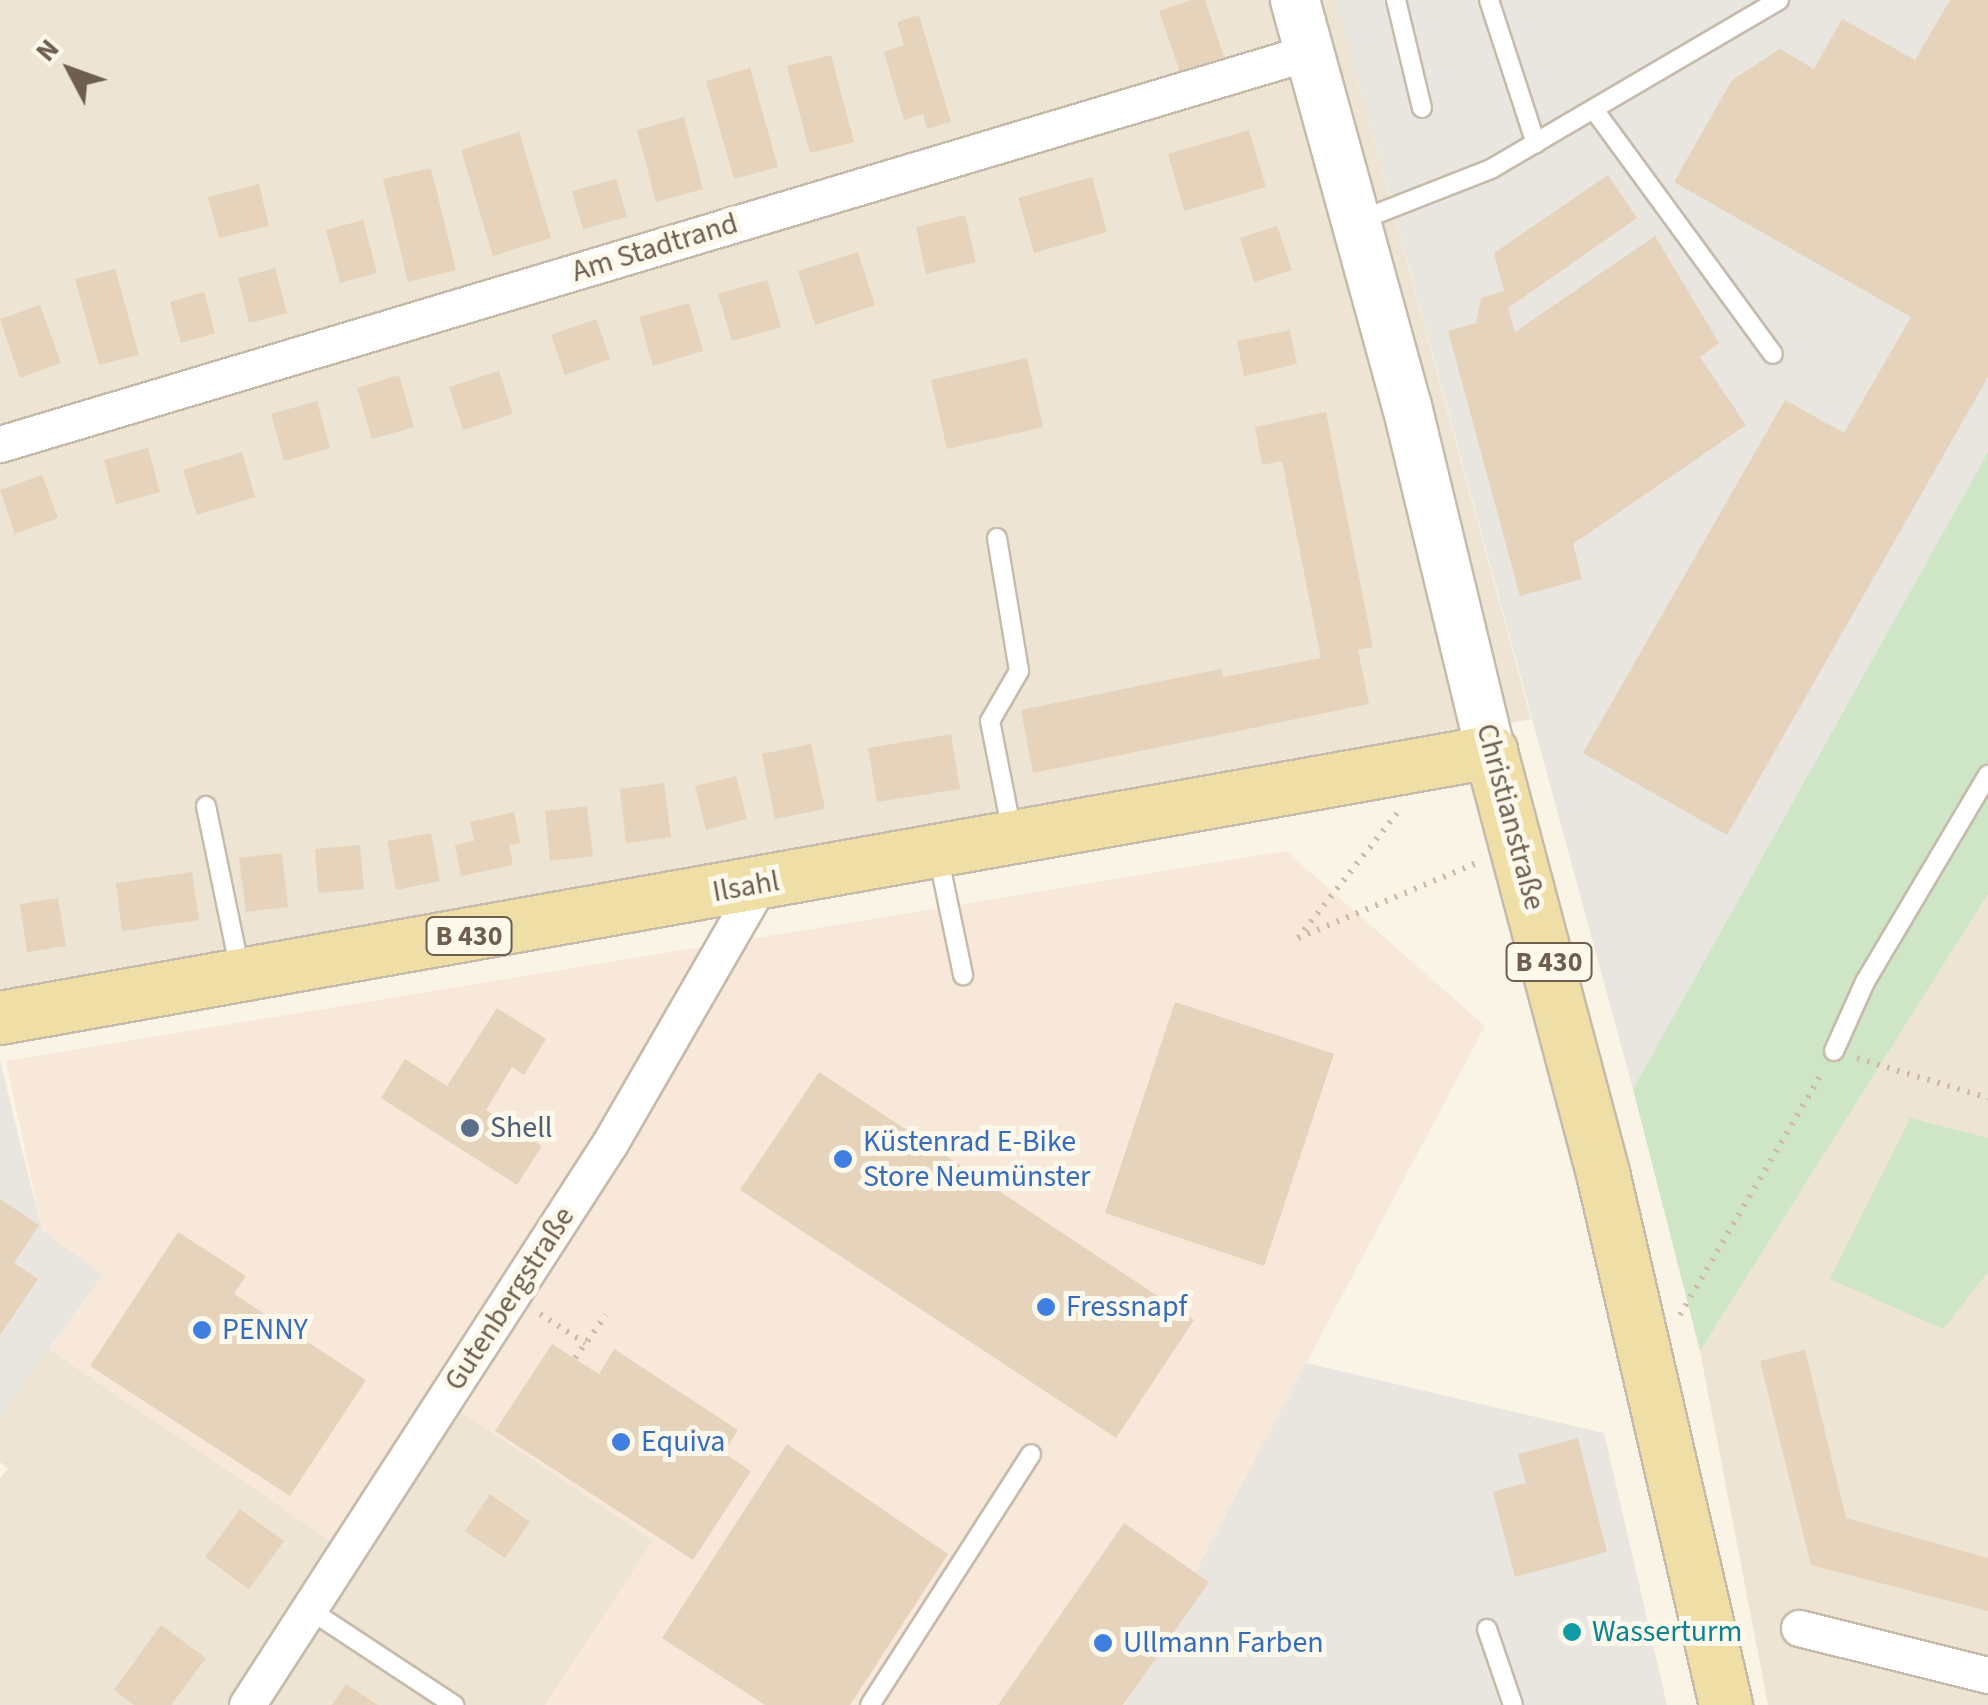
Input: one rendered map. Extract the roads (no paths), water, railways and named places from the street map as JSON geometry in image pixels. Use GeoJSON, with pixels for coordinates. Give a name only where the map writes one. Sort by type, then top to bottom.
{"type":"FeatureCollection","features":[{"type":"Feature","properties":{"kind":"main road","name":"Christianstraße"},"geometry":{"type":"LineString","coordinates":[[1295,0],[1358,222],[1518,846],[1648,1368],[1726,1705]]}},
{"type":"Feature","properties":{"kind":"main road","name":"Ilsahl"},"geometry":{"type":"LineString","coordinates":[[0,1018],[1014,842],[1491,752]]}},
{"type":"Feature","properties":{"kind":"street","name":"Am Stadtrand"},"geometry":{"type":"LineString","coordinates":[[0,444],[1310,52]]}},
{"type":"Feature","properties":{"kind":"street","name":"Gutenbergstraße"},"geometry":{"type":"LineString","coordinates":[[247,1705],[696,1005],[759,885]]}},
{"type":"Feature","properties":{"kind":"street"},"geometry":{"type":"LineString","coordinates":[[1800,1628],[1988,1675]]}},
{"type":"Feature","properties":{"kind":"lane"},"geometry":{"type":"LineString","coordinates":[[1396,0],[1422,108]]}},
{"type":"Feature","properties":{"kind":"lane"},"geometry":{"type":"LineString","coordinates":[[1488,0],[1536,144]]}},
{"type":"Feature","properties":{"kind":"lane"},"geometry":{"type":"LineString","coordinates":[[1358,222],[1536,144],[1780,0]]}},
{"type":"Feature","properties":{"kind":"lane"},"geometry":{"type":"LineString","coordinates":[[1595,112],[1773,354]]}},
{"type":"Feature","properties":{"kind":"lane"},"geometry":{"type":"LineString","coordinates":[[997,538],[1019,672],[990,721],[1014,842]]}},
{"type":"Feature","properties":{"kind":"lane"},"geometry":{"type":"LineString","coordinates":[[1834,1051],[1865,982],[1988,775]]}},
{"type":"Feature","properties":{"kind":"lane"},"geometry":{"type":"LineString","coordinates":[[206,806],[242,976]]}},
{"type":"Feature","properties":{"kind":"lane"},"geometry":{"type":"LineString","coordinates":[[938,854],[963,975]]}},
{"type":"Feature","properties":{"kind":"lane"},"geometry":{"type":"LineString","coordinates":[[870,1705],[1031,1454]]}},
{"type":"Feature","properties":{"kind":"lane"},"geometry":{"type":"LineString","coordinates":[[310,1610],[454,1705]]}},
{"type":"Feature","properties":{"kind":"lane"},"geometry":{"type":"LineString","coordinates":[[1487,1629],[1512,1705]]}},
{"type":"Feature","properties":{"kind":"place","name":"Shell"},"geometry":{"type":"Point","coordinates":[470,1128]}},
{"type":"Feature","properties":{"kind":"place","name":"Küstenrad E-Bike Store Neumünster"},"geometry":{"type":"Point","coordinates":[843,1159]}},
{"type":"Feature","properties":{"kind":"place","name":"Fressnapf"},"geometry":{"type":"Point","coordinates":[1046,1307]}},
{"type":"Feature","properties":{"kind":"place","name":"PENNY"},"geometry":{"type":"Point","coordinates":[202,1330]}},
{"type":"Feature","properties":{"kind":"place","name":"Equiva"},"geometry":{"type":"Point","coordinates":[621,1442]}},
{"type":"Feature","properties":{"kind":"place","name":"Wasserturm"},"geometry":{"type":"Point","coordinates":[1572,1632]}},
{"type":"Feature","properties":{"kind":"place","name":"Ullmann Farben"},"geometry":{"type":"Point","coordinates":[1103,1643]}}]}
